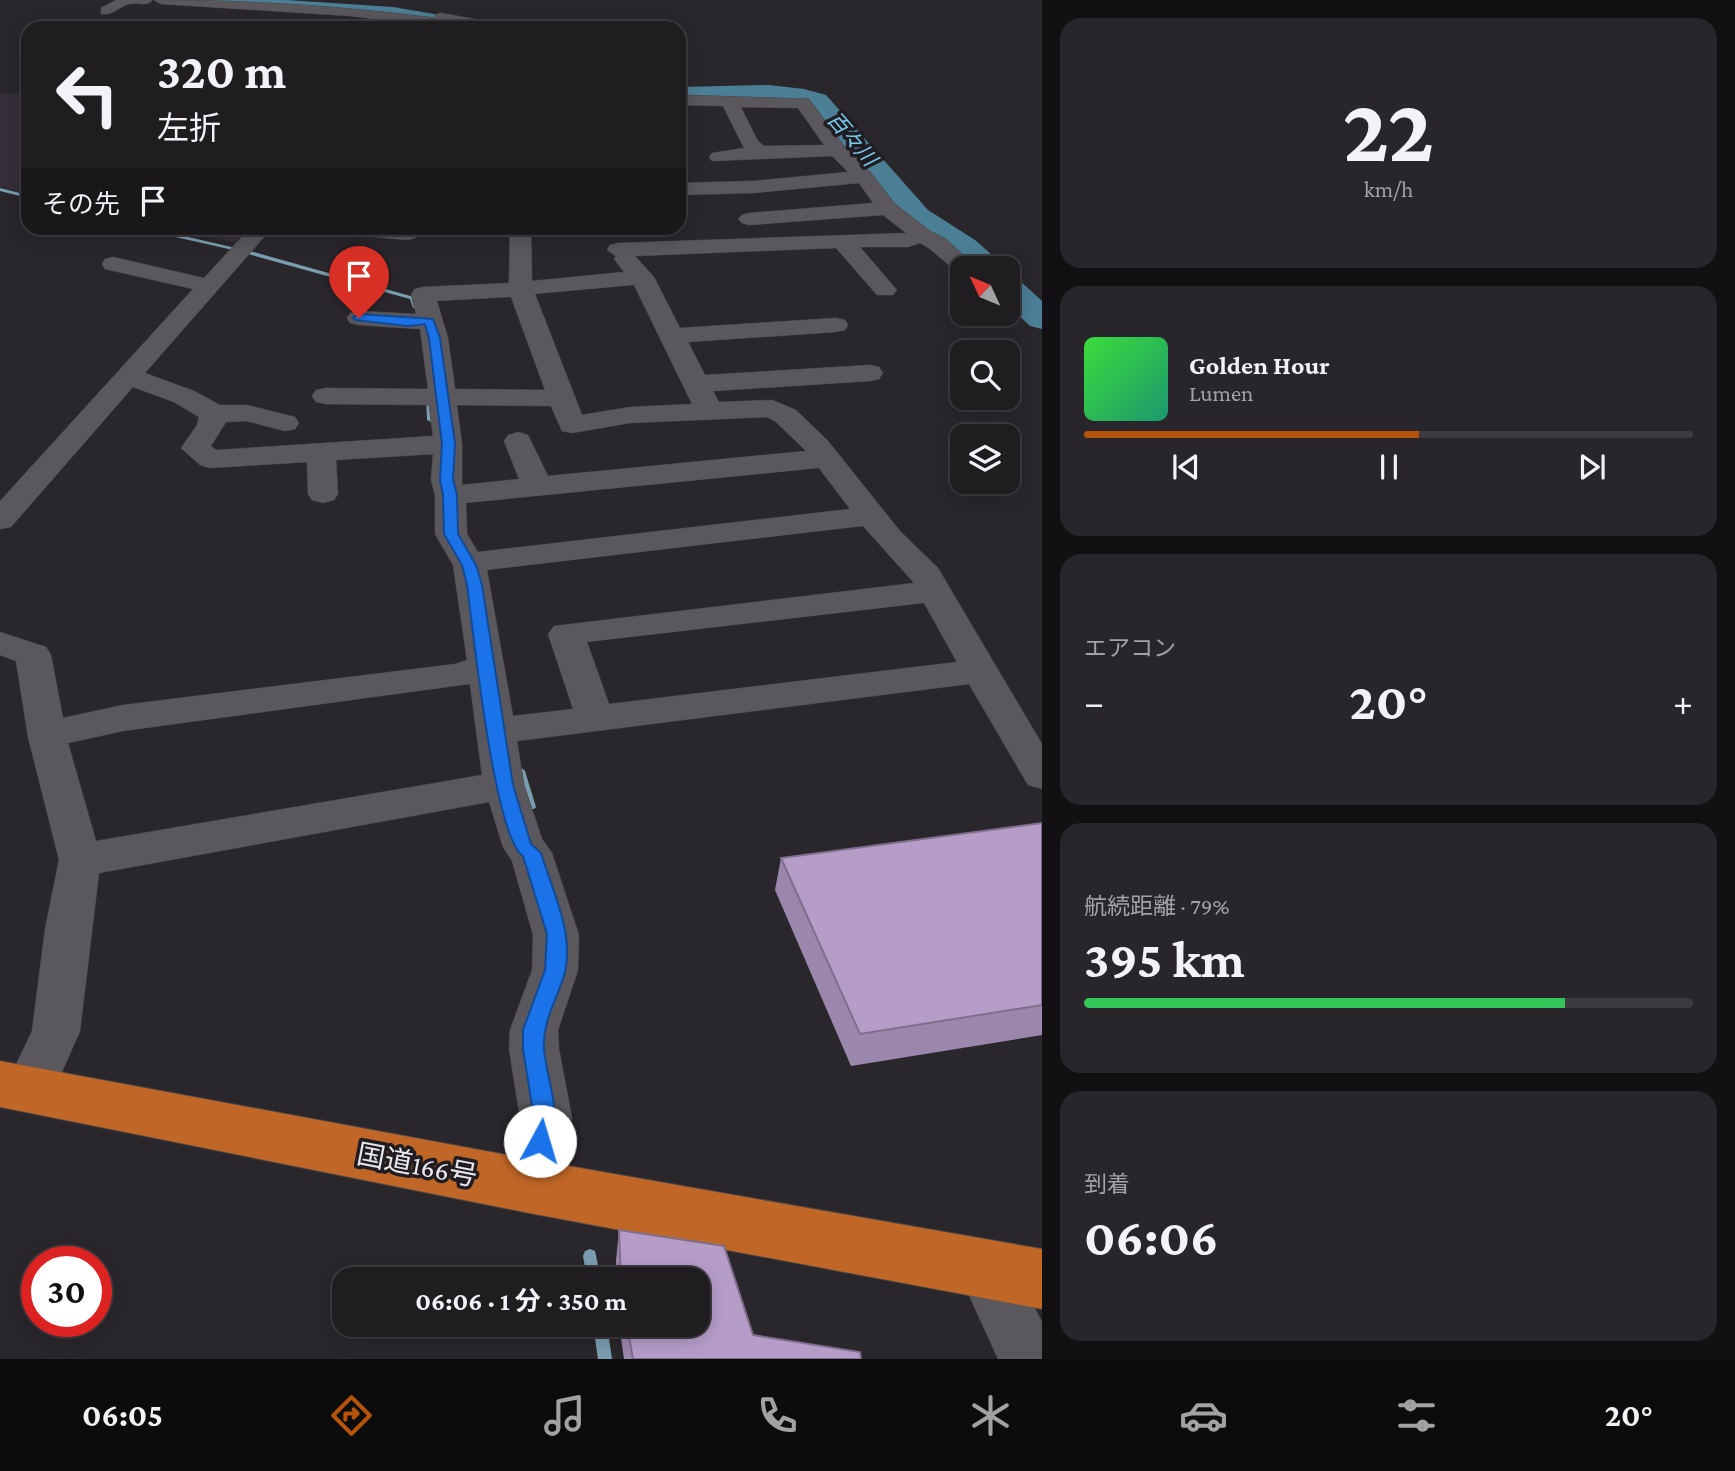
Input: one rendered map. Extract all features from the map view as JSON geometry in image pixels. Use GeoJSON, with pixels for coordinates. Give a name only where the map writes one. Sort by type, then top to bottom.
{"type":"FeatureCollection","features":[{"type":"Feature","properties":{"kind":"highway","name":"国道166号"},"geometry":{"type":"LineString","coordinates":[[14,1087],[529,1186],[1042,1279]]}},
{"type":"Feature","properties":{"kind":"street"},"geometry":{"type":"LineString","coordinates":[[161,0],[289,8],[419,21]]}},
{"type":"Feature","properties":{"kind":"street"},"geometry":{"type":"LineString","coordinates":[[106,11],[138,1]]}},
{"type":"Feature","properties":{"kind":"street"},"geometry":{"type":"LineString","coordinates":[[439,21],[454,4]]}},
{"type":"Feature","properties":{"kind":"street"},"geometry":{"type":"LineString","coordinates":[[348,21],[357,14]]}},
{"type":"Feature","properties":{"kind":"street"},"geometry":{"type":"LineString","coordinates":[[686,100],[803,103],[836,150],[864,177],[888,208],[922,236],[953,256]]}},
{"type":"Feature","properties":{"kind":"street"},"geometry":{"type":"LineString","coordinates":[[729,100],[750,144],[759,152]]}},
{"type":"Feature","properties":{"kind":"street"},"geometry":{"type":"LineString","coordinates":[[686,102],[698,123]]}},
{"type":"Feature","properties":{"kind":"street"},"geometry":{"type":"LineString","coordinates":[[719,157],[759,152],[836,150]]}},
{"type":"Feature","properties":{"kind":"street"},"geometry":{"type":"LineString","coordinates":[[686,189],[753,187],[864,177]]}},
{"type":"Feature","properties":{"kind":"street"},"geometry":{"type":"LineString","coordinates":[[722,220],[888,208]]}},
{"type":"Feature","properties":{"kind":"street"},"geometry":{"type":"LineString","coordinates":[[686,229],[696,246]]}},
{"type":"Feature","properties":{"kind":"street"},"geometry":{"type":"LineString","coordinates":[[0,520],[255,235]]}},
{"type":"Feature","properties":{"kind":"street"},"geometry":{"type":"LineString","coordinates":[[520,235],[521,289],[572,425],[630,415],[772,408],[786,416],[827,458],[870,516],[926,575],[1009,723],[1042,775]]}},
{"type":"Feature","properties":{"kind":"street"},"geometry":{"type":"LineString","coordinates":[[611,235],[618,250],[642,277],[710,412]]}},
{"type":"Feature","properties":{"kind":"street"},"geometry":{"type":"LineString","coordinates":[[618,250],[908,240],[922,236]]}},
{"type":"Feature","properties":{"kind":"street"},"geometry":{"type":"LineString","coordinates":[[843,242],[885,289]]}},
{"type":"Feature","properties":{"kind":"street"},"geometry":{"type":"LineString","coordinates":[[113,264],[209,286]]}},
{"type":"Feature","properties":{"kind":"street"},"geometry":{"type":"LineString","coordinates":[[529,1186],[546,1118],[534,1049],[534,1030],[555,970],[556,934],[531,853],[523,848],[504,785],[510,729],[486,666],[469,565],[451,534],[450,495],[439,414],[435,338],[422,321],[424,294],[521,289],[642,277]]}},
{"type":"Feature","properties":{"kind":"street"},"geometry":{"type":"LineString","coordinates":[[359,318],[422,321]]}},
{"type":"Feature","properties":{"kind":"street"},"geometry":{"type":"LineString","coordinates":[[672,336],[836,325]]}},
{"type":"Feature","properties":{"kind":"street"},"geometry":{"type":"LineString","coordinates":[[696,384],[870,373]]}},
{"type":"Feature","properties":{"kind":"street"},"geometry":{"type":"LineString","coordinates":[[129,377],[187,398],[214,414],[247,414],[285,423]]}},
{"type":"Feature","properties":{"kind":"street"},"geometry":{"type":"LineString","coordinates":[[326,396],[439,414]]}},
{"type":"Feature","properties":{"kind":"street"},"geometry":{"type":"LineString","coordinates":[[214,414],[211,426],[195,448],[210,459],[321,452],[439,414],[562,398]]}},
{"type":"Feature","properties":{"kind":"street"},"geometry":{"type":"LineString","coordinates":[[518,440],[537,487]]}},
{"type":"Feature","properties":{"kind":"street"},"geometry":{"type":"LineString","coordinates":[[321,452],[323,494]]}},
{"type":"Feature","properties":{"kind":"street"},"geometry":{"type":"LineString","coordinates":[[450,495],[827,458]]}},
{"type":"Feature","properties":{"kind":"street"},"geometry":{"type":"LineString","coordinates":[[469,565],[488,559],[870,516]]}},
{"type":"Feature","properties":{"kind":"street"},"geometry":{"type":"LineString","coordinates":[[595,718],[566,634],[936,591]]}},
{"type":"Feature","properties":{"kind":"street"},"geometry":{"type":"LineString","coordinates":[[0,643],[33,654],[47,737],[80,860],[68,929],[57,1031],[14,1087]]}},
{"type":"Feature","properties":{"kind":"street"},"geometry":{"type":"LineString","coordinates":[[47,737],[69,729],[123,718],[459,676],[486,666]]}},
{"type":"Feature","properties":{"kind":"street"},"geometry":{"type":"LineString","coordinates":[[510,729],[982,671]]}},
{"type":"Feature","properties":{"kind":"street"},"geometry":{"type":"LineString","coordinates":[[80,860],[504,785]]}},
{"type":"Feature","properties":{"kind":"street"},"geometry":{"type":"LineString","coordinates":[[985,1269],[1029,1359]]}},
{"type":"Feature","properties":{"kind":"shaded area"},"geometry":{"type":"Polygon","coordinates":[[[0,93],[21,94],[21,192],[0,187],[0,93]]]}},
{"type":"Feature","properties":{"kind":"shaded area"},"geometry":{"type":"Polygon","coordinates":[[[201,235],[242,235],[235,243],[201,235]]]}},
{"type":"Feature","properties":{"kind":"building"},"geometry":{"type":"Polygon","coordinates":[[[1042,823],[1042,1005],[860,1034],[781,858],[1042,823]]]}},
{"type":"Feature","properties":{"kind":"building"},"geometry":{"type":"Polygon","coordinates":[[[619,1230],[724,1246],[753,1335],[860,1352],[861,1359],[633,1359],[629,1337],[710,1337],[710,1267],[621,1267],[619,1230]]]}},
{"type":"Feature","properties":{"kind":"waterway","name":"百々川"},"geometry":{"type":"LineString","coordinates":[[200,0],[393,13],[440,21]]}},
{"type":"Feature","properties":{"kind":"waterway","name":"百々川"},"geometry":{"type":"LineString","coordinates":[[686,94],[769,92],[818,100],[918,216],[976,256]]}},
{"type":"Feature","properties":{"kind":"waterway"},"geometry":{"type":"LineString","coordinates":[[0,189],[21,195]]}},
{"type":"Feature","properties":{"kind":"waterway"},"geometry":{"type":"LineString","coordinates":[[175,235],[233,248]]}},
{"type":"Feature","properties":{"kind":"waterway"},"geometry":{"type":"LineString","coordinates":[[250,253],[412,298],[415,307]]}},
{"type":"Feature","properties":{"kind":"waterway","name":"百々川"},"geometry":{"type":"LineString","coordinates":[[1020,298],[1042,319]]}},
{"type":"Feature","properties":{"kind":"waterway"},"geometry":{"type":"LineString","coordinates":[[429,396],[430,420],[440,424]]}},
{"type":"Feature","properties":{"kind":"waterway"},"geometry":{"type":"LineString","coordinates":[[520,771],[531,807]]}},
{"type":"Feature","properties":{"kind":"waterway"},"geometry":{"type":"LineString","coordinates":[[590,1256],[592,1267]]}},
{"type":"Feature","properties":{"kind":"waterway"},"geometry":{"type":"LineString","coordinates":[[602,1337],[605,1359]]}},
{"type":"Feature","properties":{"kind":"route"},"geometry":{"type":"LineString","coordinates":[[359,318],[429,321],[435,338],[447,430],[446,480],[450,495],[451,534],[469,565],[474,585],[504,785],[523,848],[531,853],[556,934],[555,970],[534,1030],[534,1049],[546,1118],[540,1141]]}}]}
